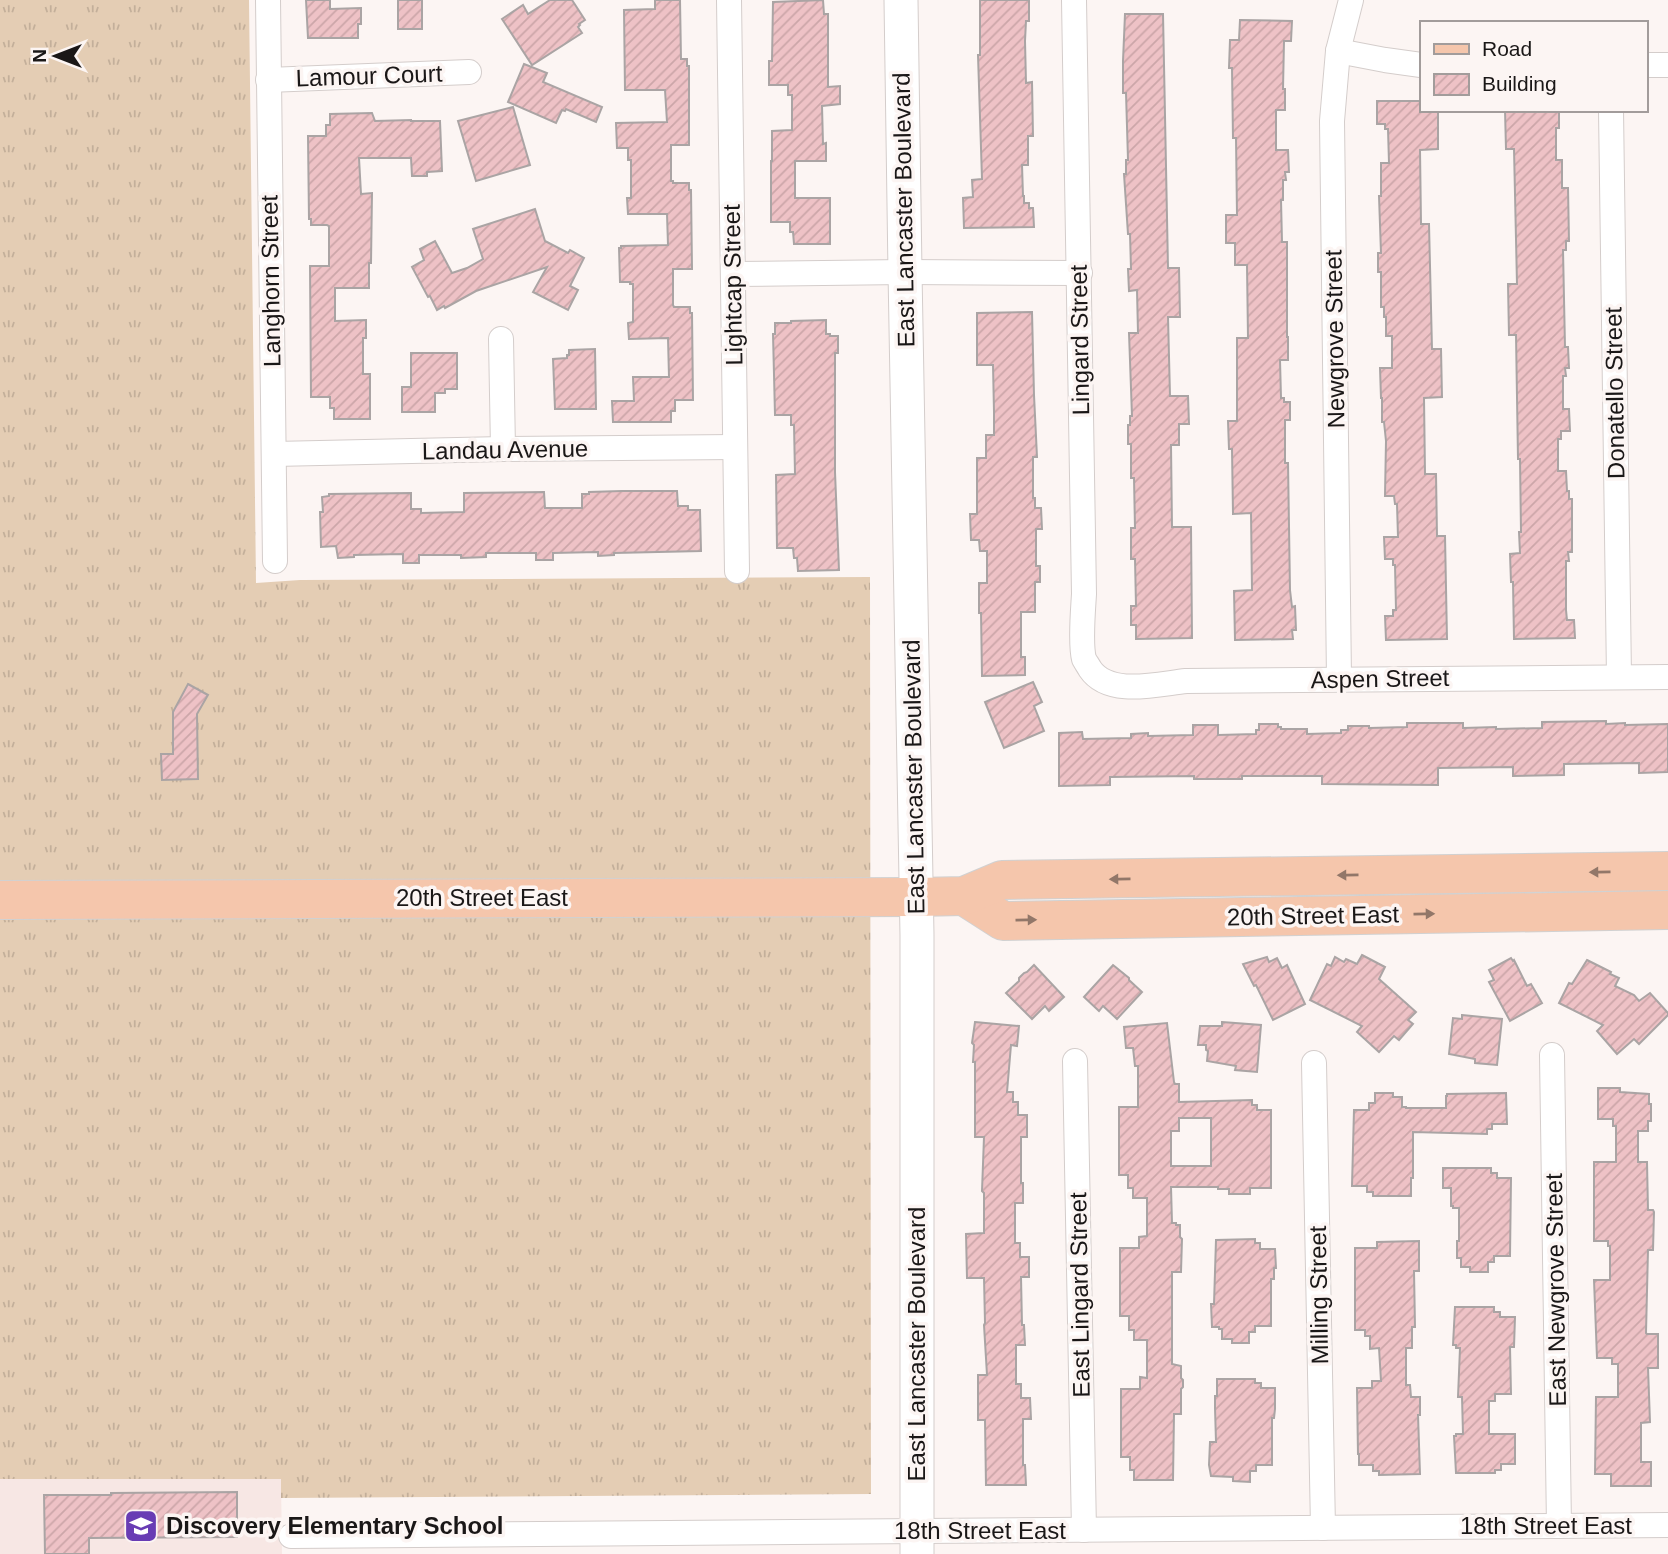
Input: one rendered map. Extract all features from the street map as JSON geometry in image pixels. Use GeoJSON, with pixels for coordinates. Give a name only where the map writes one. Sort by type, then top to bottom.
{"type":"FeatureCollection","features":[{"type":"Feature","properties":{"kind":"main road","name":"East Lancaster Boulevard"},"geometry":{"type":"LineString","coordinates":[[901,0],[916,897],[917,1543]]}},
{"type":"Feature","properties":{"kind":"main road","name":"20th Street East"},"geometry":{"type":"LineString","coordinates":[[0,900],[916,897],[964,896],[1002,880],[1668,871]]}},
{"type":"Feature","properties":{"kind":"main road","name":"20th Street East"},"geometry":{"type":"LineString","coordinates":[[964,896],[1003,921],[1668,910]]}},
{"type":"Feature","properties":{"kind":"street","name":"Langhorn Street"},"geometry":{"type":"LineString","coordinates":[[268,0],[275,561]]}},
{"type":"Feature","properties":{"kind":"street","name":"Lightcap Street"},"geometry":{"type":"LineString","coordinates":[[729,0],[737,571]]}},
{"type":"Feature","properties":{"kind":"street","name":"Lingard Street"},"geometry":{"type":"LineString","coordinates":[[1074,0],[1080,273],[1083,633],[1084,660],[1095,677]]}},
{"type":"Feature","properties":{"kind":"street","name":"Newgrove Street"},"geometry":{"type":"LineString","coordinates":[[1339,679],[1332,121],[1338,51],[1351,0]]}},
{"type":"Feature","properties":{"kind":"street"},"geometry":{"type":"LineString","coordinates":[[1338,51],[1420,65]]}},
{"type":"Feature","properties":{"kind":"street"},"geometry":{"type":"LineString","coordinates":[[1647,65],[1668,65]]}},
{"type":"Feature","properties":{"kind":"street","name":"Lamour Court"},"geometry":{"type":"LineString","coordinates":[[268,80],[469,72]]}},
{"type":"Feature","properties":{"kind":"street","name":"Donatello Street"},"geometry":{"type":"LineString","coordinates":[[1611,112],[1619,677]]}},
{"type":"Feature","properties":{"kind":"street"},"geometry":{"type":"LineString","coordinates":[[733,274],[1080,273]]}},
{"type":"Feature","properties":{"kind":"street"},"geometry":{"type":"LineString","coordinates":[[501,340],[503,449]]}},
{"type":"Feature","properties":{"kind":"street","name":"Landau Avenue"},"geometry":{"type":"LineString","coordinates":[[274,454],[735,447]]}},
{"type":"Feature","properties":{"kind":"street","name":"Aspen Street"},"geometry":{"type":"LineString","coordinates":[[1095,677],[1112,685],[1127,687],[1186,681],[1668,677]]}},
{"type":"Feature","properties":{"kind":"street","name":"East Newgrove Street"},"geometry":{"type":"LineString","coordinates":[[1552,1055],[1559,1526]]}},
{"type":"Feature","properties":{"kind":"street","name":"East Lingard Street"},"geometry":{"type":"LineString","coordinates":[[1075,1061],[1084,1530]]}},
{"type":"Feature","properties":{"kind":"street","name":"Milling Street"},"geometry":{"type":"LineString","coordinates":[[1314,1063],[1323,1528]]}},
{"type":"Feature","properties":{"kind":"street","name":"18th Street East"},"geometry":{"type":"LineString","coordinates":[[291,1536],[445,1544],[917,1543],[1084,1530],[1668,1525]]}},
{"type":"Feature","properties":{"kind":"shaded area","name":"Discovery Elementary School"},"geometry":{"type":"Polygon","coordinates":[[[0,1479],[281,1479],[282,1554],[0,1554],[0,1479]]]}},
{"type":"Feature","properties":{"kind":"green space"},"geometry":{"type":"Polygon","coordinates":[[[0,0],[249,0],[256,583],[300,580],[870,577],[871,1494],[281,1498],[281,1479],[0,1479],[0,0]]]}},
{"type":"Feature","properties":{"kind":"building"},"geometry":{"type":"Polygon","coordinates":[[[306,0],[330,0],[330,9],[361,8],[358,38],[308,38],[306,0]]]}},
{"type":"Feature","properties":{"kind":"building"},"geometry":{"type":"Polygon","coordinates":[[[398,0],[422,0],[422,29],[398,29],[398,0]]]}},
{"type":"Feature","properties":{"kind":"building"},"geometry":{"type":"Polygon","coordinates":[[[550,0],[572,0],[585,20],[578,27],[582,33],[532,65],[502,19],[523,5],[528,14],[550,0]]]}},
{"type":"Feature","properties":{"kind":"building"},"geometry":{"type":"Polygon","coordinates":[[[655,0],[680,0],[681,59],[687,59],[689,66],[689,145],[671,145],[671,181],[689,183],[691,190],[692,269],[673,269],[673,305],[690,307],[692,313],[693,400],[675,400],[671,422],[613,422],[612,401],[634,401],[633,377],[669,377],[668,338],[629,339],[628,323],[633,322],[633,284],[620,282],[621,246],[668,245],[667,214],[628,214],[627,198],[631,198],[631,160],[628,160],[628,148],[617,148],[616,123],[667,122],[665,90],[625,90],[624,10],[655,9],[655,0]]]}},
{"type":"Feature","properties":{"kind":"building"},"geometry":{"type":"Polygon","coordinates":[[[823,0],[824,14],[828,14],[828,87],[840,86],[840,104],[822,106],[826,161],[795,161],[795,198],[830,198],[830,244],[794,244],[790,222],[771,222],[772,131],[792,130],[792,95],[788,95],[788,85],[769,85],[773,2],[823,0]]]}},
{"type":"Feature","properties":{"kind":"building"},"geometry":{"type":"Polygon","coordinates":[[[980,0],[1029,0],[1025,41],[1026,83],[1032,82],[1033,136],[1028,136],[1028,165],[1022,165],[1024,203],[1029,203],[1029,208],[1033,208],[1034,227],[964,228],[963,198],[973,197],[972,180],[982,179],[978,55],[980,0]]]}},
{"type":"Feature","properties":{"kind":"building"},"geometry":{"type":"Polygon","coordinates":[[[1125,14],[1163,14],[1168,268],[1179,268],[1180,317],[1168,317],[1170,396],[1188,396],[1189,424],[1179,424],[1179,445],[1171,445],[1172,527],[1191,527],[1192,638],[1136,639],[1136,625],[1131,625],[1131,606],[1136,606],[1135,559],[1131,559],[1131,528],[1135,528],[1134,478],[1131,478],[1131,444],[1128,444],[1128,425],[1132,416],[1129,333],[1138,333],[1137,290],[1129,291],[1130,234],[1124,174],[1128,160],[1126,93],[1123,93],[1125,14]]]}},
{"type":"Feature","properties":{"kind":"building"},"geometry":{"type":"Polygon","coordinates":[[[1240,20],[1292,21],[1291,41],[1284,41],[1285,110],[1276,110],[1276,150],[1288,150],[1289,172],[1285,172],[1286,180],[1283,180],[1281,200],[1282,242],[1287,242],[1288,360],[1280,360],[1281,398],[1284,398],[1284,402],[1290,402],[1290,420],[1285,420],[1285,463],[1288,463],[1290,590],[1292,607],[1295,606],[1296,630],[1292,630],[1293,639],[1235,640],[1234,591],[1252,590],[1251,513],[1233,514],[1232,449],[1229,449],[1228,421],[1237,421],[1237,338],[1248,338],[1247,265],[1235,265],[1235,243],[1226,243],[1226,215],[1237,215],[1236,138],[1233,138],[1232,68],[1229,68],[1230,40],[1239,40],[1240,20]]]}},
{"type":"Feature","properties":{"kind":"building"},"geometry":{"type":"Polygon","coordinates":[[[524,64],[547,73],[543,82],[602,107],[596,122],[566,109],[562,110],[556,123],[508,102],[524,64]]]}},
{"type":"Feature","properties":{"kind":"building"},"geometry":{"type":"Polygon","coordinates":[[[1377,101],[1420,101],[1420,112],[1438,112],[1438,149],[1420,150],[1421,224],[1429,224],[1432,349],[1441,349],[1442,397],[1424,398],[1425,474],[1436,474],[1437,536],[1445,536],[1447,639],[1386,640],[1385,616],[1393,616],[1393,610],[1396,610],[1395,565],[1393,559],[1385,559],[1384,537],[1398,537],[1397,504],[1394,496],[1385,496],[1386,441],[1382,422],[1380,368],[1392,368],[1392,336],[1386,336],[1386,317],[1384,307],[1381,307],[1378,253],[1381,253],[1381,163],[1389,163],[1388,129],[1385,129],[1385,124],[1377,124],[1377,101]]]}},
{"type":"Feature","properties":{"kind":"building"},"geometry":{"type":"Polygon","coordinates":[[[513,107],[530,165],[476,181],[458,121],[513,107]]]}},
{"type":"Feature","properties":{"kind":"building"},"geometry":{"type":"Polygon","coordinates":[[[1505,112],[1559,112],[1556,160],[1562,160],[1562,188],[1568,188],[1569,241],[1566,241],[1566,250],[1563,250],[1565,347],[1568,347],[1569,368],[1565,368],[1566,376],[1563,376],[1563,409],[1569,409],[1570,431],[1561,431],[1561,439],[1558,439],[1558,471],[1566,471],[1567,491],[1569,499],[1572,499],[1572,552],[1568,552],[1569,561],[1566,561],[1566,610],[1567,620],[1574,620],[1575,638],[1514,639],[1510,554],[1520,553],[1520,459],[1516,335],[1509,335],[1508,284],[1517,284],[1514,149],[1506,149],[1505,112]]]}},
{"type":"Feature","properties":{"kind":"building"},"geometry":{"type":"Polygon","coordinates":[[[372,113],[375,121],[440,121],[442,171],[427,172],[427,176],[412,176],[411,158],[359,158],[361,194],[372,193],[369,288],[335,288],[335,321],[366,320],[363,374],[370,374],[370,419],[334,419],[330,397],[311,397],[310,266],[329,266],[329,226],[311,225],[309,219],[308,136],[326,136],[330,114],[372,113]]]}},
{"type":"Feature","properties":{"kind":"building"},"geometry":{"type":"Polygon","coordinates":[[[535,209],[545,241],[584,258],[570,286],[578,290],[568,310],[533,292],[547,267],[476,291],[437,310],[412,267],[424,260],[420,249],[435,241],[452,273],[467,268],[483,259],[473,229],[535,209]]]}},
{"type":"Feature","properties":{"kind":"building"},"geometry":{"type":"Polygon","coordinates":[[[1032,312],[1037,457],[1033,457],[1033,498],[1035,508],[1041,508],[1042,529],[1036,529],[1036,566],[1040,566],[1040,582],[1035,582],[1035,612],[1021,612],[1021,657],[1025,657],[1025,675],[982,676],[979,583],[987,583],[987,551],[980,551],[979,540],[971,540],[970,514],[977,514],[977,458],[986,458],[986,435],[994,435],[994,412],[993,365],[977,365],[977,313],[1032,312]]]}},
{"type":"Feature","properties":{"kind":"building"},"geometry":{"type":"Polygon","coordinates":[[[826,320],[826,334],[838,336],[838,353],[835,353],[835,472],[839,570],[798,571],[793,548],[777,548],[776,475],[795,474],[794,425],[791,425],[791,415],[775,415],[773,334],[775,323],[826,320]]]}},
{"type":"Feature","properties":{"kind":"building"},"geometry":{"type":"Polygon","coordinates":[[[595,349],[596,409],[555,409],[553,359],[567,358],[569,350],[595,349]]]}},
{"type":"Feature","properties":{"kind":"building"},"geometry":{"type":"Polygon","coordinates":[[[411,353],[457,353],[457,389],[445,389],[445,393],[435,393],[435,412],[402,412],[402,387],[411,387],[411,353]]]}},
{"type":"Feature","properties":{"kind":"building"},"geometry":{"type":"Polygon","coordinates":[[[677,491],[678,506],[688,506],[688,510],[700,510],[701,551],[614,553],[598,556],[598,552],[553,553],[553,560],[536,560],[536,553],[486,553],[486,557],[461,558],[461,555],[419,555],[419,563],[403,563],[403,554],[338,558],[336,546],[321,547],[322,497],[329,494],[411,493],[411,509],[421,509],[421,513],[464,512],[464,493],[544,492],[545,508],[582,508],[582,494],[677,491]]]}},
{"type":"Feature","properties":{"kind":"building"},"geometry":{"type":"Polygon","coordinates":[[[1033,682],[1042,702],[1034,706],[1044,731],[1004,748],[985,702],[1033,682]]]}},
{"type":"Feature","properties":{"kind":"building"},"geometry":{"type":"Polygon","coordinates":[[[188,684],[208,695],[197,714],[198,779],[162,780],[161,754],[173,754],[173,712],[188,684]]]}},
{"type":"Feature","properties":{"kind":"building"},"geometry":{"type":"Polygon","coordinates":[[[1606,721],[1606,724],[1625,725],[1668,724],[1668,772],[1639,773],[1639,763],[1564,764],[1564,775],[1513,776],[1513,767],[1438,768],[1438,785],[1322,784],[1322,776],[1194,779],[1194,776],[1110,777],[1110,785],[1059,786],[1059,733],[1082,732],[1083,739],[1131,738],[1131,734],[1148,733],[1148,736],[1193,735],[1193,725],[1218,725],[1218,735],[1256,734],[1259,724],[1278,724],[1281,729],[1307,729],[1307,734],[1341,733],[1341,730],[1348,730],[1348,726],[1407,727],[1407,723],[1463,723],[1463,728],[1496,729],[1542,728],[1542,722],[1606,721]]]}},
{"type":"Feature","properties":{"kind":"building"},"geometry":{"type":"Polygon","coordinates":[[[1362,955],[1385,967],[1379,979],[1416,1012],[1408,1020],[1413,1024],[1399,1040],[1394,1036],[1379,1052],[1357,1032],[1362,1026],[1310,1000],[1327,964],[1331,966],[1335,957],[1357,964],[1362,955]]]}},
{"type":"Feature","properties":{"kind":"building"},"geometry":{"type":"Polygon","coordinates":[[[1267,957],[1269,962],[1277,958],[1282,968],[1287,965],[1305,1004],[1273,1020],[1243,964],[1267,957]]]}},
{"type":"Feature","properties":{"kind":"building"},"geometry":{"type":"Polygon","coordinates":[[[1511,958],[1527,986],[1531,984],[1542,1003],[1510,1021],[1489,982],[1494,980],[1489,970],[1511,958]]]}},
{"type":"Feature","properties":{"kind":"building"},"geometry":{"type":"Polygon","coordinates":[[[1587,960],[1619,978],[1615,986],[1634,995],[1639,1001],[1650,993],[1668,1013],[1639,1044],[1634,1039],[1617,1054],[1597,1031],[1603,1025],[1559,1003],[1569,983],[1572,984],[1587,960]]]}},
{"type":"Feature","properties":{"kind":"building"},"geometry":{"type":"Polygon","coordinates":[[[1034,965],[1064,997],[1049,1011],[1045,1006],[1032,1019],[1006,993],[1034,965]]]}},
{"type":"Feature","properties":{"kind":"building"},"geometry":{"type":"Polygon","coordinates":[[[1113,965],[1142,992],[1117,1019],[1103,1006],[1099,1011],[1084,997],[1113,965]]]}},
{"type":"Feature","properties":{"kind":"building"},"geometry":{"type":"Polygon","coordinates":[[[1462,1015],[1502,1019],[1497,1065],[1475,1063],[1475,1059],[1449,1054],[1453,1018],[1462,1019],[1462,1015]]]}},
{"type":"Feature","properties":{"kind":"building"},"geometry":{"type":"Polygon","coordinates":[[[975,1022],[1019,1026],[1017,1046],[1011,1045],[1007,1092],[1013,1092],[1013,1102],[1018,1102],[1018,1115],[1027,1115],[1027,1137],[1021,1137],[1023,1203],[1015,1203],[1015,1243],[1020,1243],[1020,1257],[1029,1257],[1029,1277],[1021,1277],[1025,1345],[1016,1345],[1016,1384],[1021,1384],[1021,1398],[1030,1398],[1031,1419],[1023,1419],[1026,1485],[986,1485],[985,1420],[978,1420],[978,1375],[987,1375],[984,1278],[967,1278],[966,1234],[984,1233],[984,1137],[975,1137],[975,1062],[972,1043],[975,1022]]]}},
{"type":"Feature","properties":{"kind":"building"},"geometry":{"type":"Polygon","coordinates":[[[1222,1022],[1261,1025],[1257,1072],[1235,1070],[1236,1066],[1207,1061],[1206,1045],[1198,1045],[1200,1026],[1222,1026],[1222,1022]]]}},
{"type":"Feature","properties":{"kind":"building"},"geometry":{"type":"Polygon","coordinates":[[[1167,1023],[1174,1082],[1179,1084],[1179,1102],[1252,1100],[1252,1105],[1257,1105],[1257,1110],[1271,1110],[1271,1188],[1250,1188],[1250,1194],[1229,1194],[1229,1189],[1218,1187],[1171,1187],[1172,1223],[1180,1225],[1182,1239],[1181,1272],[1172,1272],[1172,1364],[1181,1366],[1183,1380],[1181,1414],[1174,1414],[1173,1480],[1134,1480],[1134,1470],[1130,1470],[1130,1457],[1121,1457],[1121,1389],[1140,1389],[1140,1377],[1147,1378],[1147,1340],[1134,1340],[1134,1330],[1129,1330],[1129,1316],[1120,1316],[1120,1248],[1139,1248],[1139,1237],[1147,1236],[1147,1198],[1133,1198],[1133,1188],[1128,1188],[1128,1175],[1119,1175],[1119,1107],[1138,1107],[1138,1066],[1135,1066],[1133,1048],[1126,1048],[1124,1027],[1167,1023]],[[1179,1118],[1179,1131],[1171,1131],[1171,1166],[1211,1166],[1211,1118],[1179,1118]]]}},
{"type":"Feature","properties":{"kind":"building"},"geometry":{"type":"Polygon","coordinates":[[[1598,1088],[1620,1088],[1620,1092],[1649,1094],[1651,1104],[1648,1131],[1638,1131],[1638,1162],[1647,1162],[1648,1210],[1654,1212],[1653,1250],[1648,1250],[1646,1333],[1658,1334],[1658,1368],[1648,1368],[1650,1422],[1641,1423],[1641,1462],[1651,1462],[1651,1486],[1611,1486],[1611,1474],[1595,1474],[1596,1397],[1618,1397],[1618,1364],[1612,1364],[1612,1358],[1597,1358],[1594,1280],[1610,1280],[1610,1246],[1608,1241],[1594,1241],[1594,1162],[1616,1162],[1616,1126],[1613,1126],[1613,1119],[1598,1119],[1598,1088]]]}},
{"type":"Feature","properties":{"kind":"building"},"geometry":{"type":"Polygon","coordinates":[[[1375,1093],[1393,1093],[1393,1097],[1402,1097],[1402,1107],[1406,1108],[1446,1108],[1447,1094],[1506,1093],[1507,1124],[1492,1124],[1492,1129],[1487,1129],[1487,1134],[1413,1132],[1411,1196],[1373,1196],[1373,1192],[1367,1192],[1367,1186],[1352,1186],[1354,1110],[1369,1110],[1369,1103],[1375,1103],[1375,1093]]]}},
{"type":"Feature","properties":{"kind":"building"},"geometry":{"type":"Polygon","coordinates":[[[1443,1168],[1491,1168],[1491,1173],[1497,1173],[1497,1178],[1511,1178],[1510,1256],[1494,1256],[1494,1262],[1488,1262],[1488,1272],[1470,1272],[1470,1267],[1461,1267],[1461,1258],[1457,1258],[1459,1208],[1451,1206],[1451,1188],[1443,1188],[1443,1168]]]}},
{"type":"Feature","properties":{"kind":"building"},"geometry":{"type":"Polygon","coordinates":[[[1255,1239],[1255,1243],[1260,1243],[1260,1249],[1275,1249],[1276,1268],[1274,1279],[1271,1279],[1271,1326],[1255,1326],[1255,1332],[1249,1332],[1249,1343],[1232,1343],[1232,1339],[1222,1339],[1222,1329],[1212,1327],[1216,1240],[1255,1239]]]}},
{"type":"Feature","properties":{"kind":"building"},"geometry":{"type":"Polygon","coordinates":[[[1419,1241],[1419,1271],[1414,1271],[1415,1327],[1412,1327],[1412,1348],[1406,1348],[1406,1385],[1410,1385],[1411,1397],[1420,1397],[1420,1474],[1379,1475],[1379,1471],[1373,1471],[1373,1465],[1359,1465],[1357,1388],[1372,1388],[1372,1381],[1381,1381],[1379,1348],[1370,1349],[1370,1336],[1365,1336],[1365,1330],[1355,1330],[1355,1248],[1377,1248],[1377,1242],[1419,1241]]]}},
{"type":"Feature","properties":{"kind":"building"},"geometry":{"type":"Polygon","coordinates":[[[1455,1307],[1494,1307],[1494,1312],[1500,1312],[1500,1317],[1515,1317],[1514,1347],[1510,1347],[1511,1394],[1495,1394],[1495,1401],[1489,1401],[1489,1434],[1515,1434],[1515,1464],[1501,1464],[1501,1470],[1495,1470],[1495,1473],[1456,1473],[1454,1436],[1463,1434],[1462,1397],[1458,1397],[1460,1348],[1453,1345],[1455,1307]]]}},
{"type":"Feature","properties":{"kind":"building"},"geometry":{"type":"Polygon","coordinates":[[[1217,1379],[1255,1379],[1255,1383],[1261,1383],[1261,1388],[1275,1388],[1272,1465],[1256,1465],[1256,1471],[1250,1471],[1250,1482],[1233,1481],[1233,1477],[1211,1476],[1210,1442],[1216,1442],[1217,1379]]]}},
{"type":"Feature","properties":{"kind":"building"},"geometry":{"type":"Polygon","coordinates":[[[237,1492],[237,1537],[89,1538],[89,1554],[45,1554],[44,1495],[237,1492]]]}},
{"type":"Feature","properties":{"kind":"place","name":"Discovery Elementary School"},"geometry":{"type":"Point","coordinates":[141,1526]}}]}
